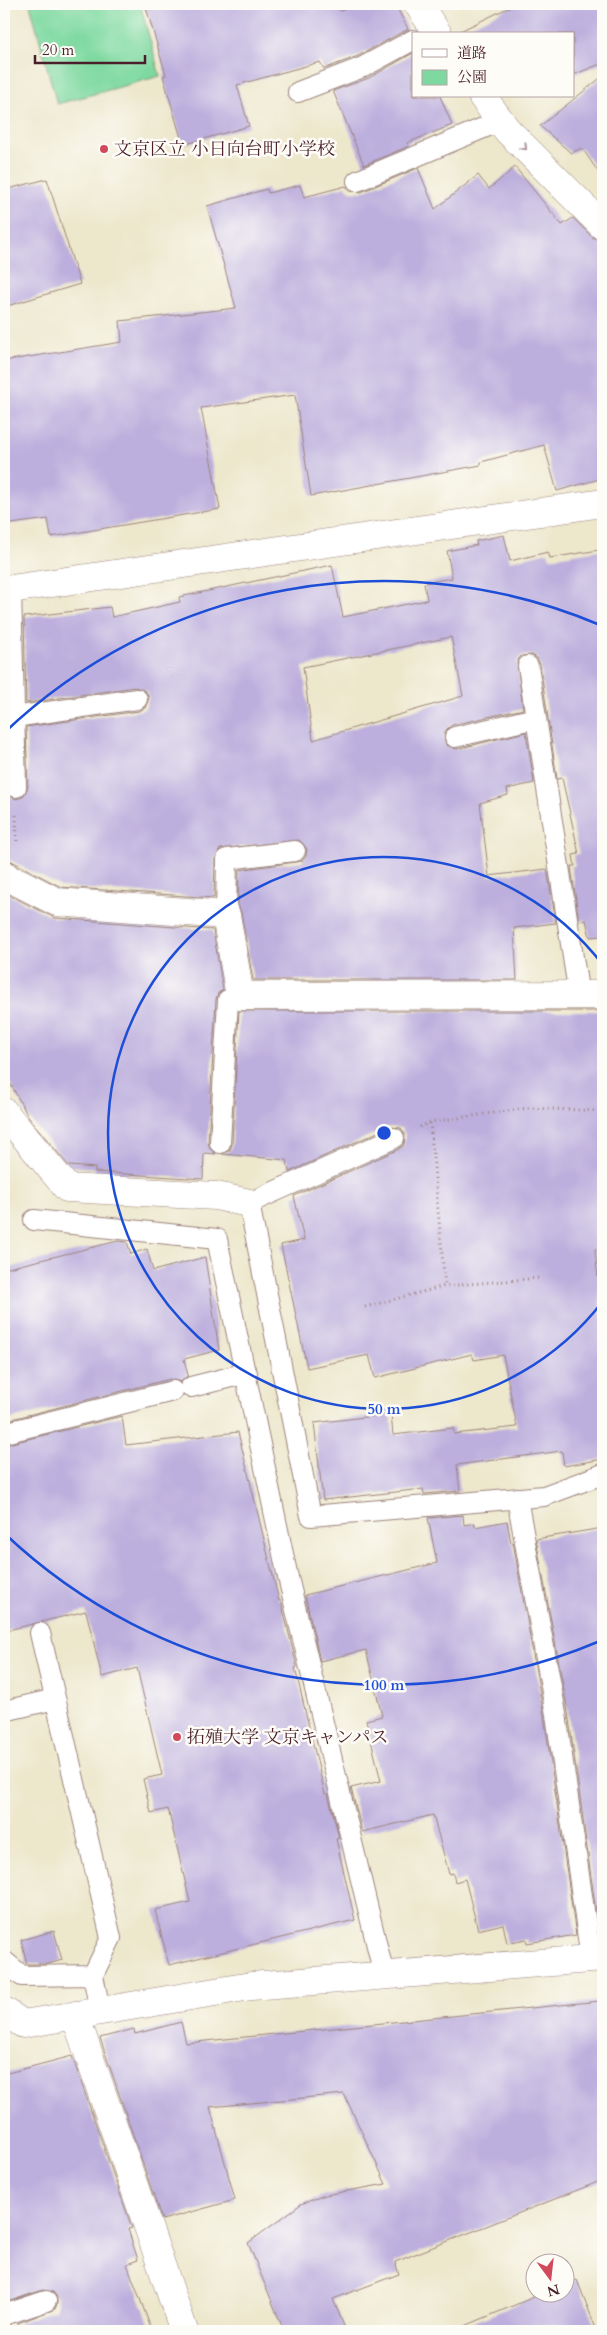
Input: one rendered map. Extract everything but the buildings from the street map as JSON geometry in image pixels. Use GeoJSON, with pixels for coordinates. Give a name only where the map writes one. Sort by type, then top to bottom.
{"type":"FeatureCollection","features":[{"type":"Feature","properties":{"kind":"street"},"geometry":{"type":"LineString","coordinates":[[418,4],[427,32]]}},
{"type":"Feature","properties":{"kind":"street"},"geometry":{"type":"LineString","coordinates":[[483,98],[507,130],[603,226]]}},
{"type":"Feature","properties":{"kind":"street"},"geometry":{"type":"LineString","coordinates":[[8,590],[603,503]]}},
{"type":"Feature","properties":{"kind":"street"},"geometry":{"type":"LineString","coordinates":[[11,875],[57,902],[226,915],[240,996],[591,995]]}},
{"type":"Feature","properties":{"kind":"street"},"geometry":{"type":"LineString","coordinates":[[4,1112],[67,1188],[216,1196],[249,1203]]}},
{"type":"Feature","properties":{"kind":"street"},"geometry":{"type":"LineString","coordinates":[[4,2011],[23,2024],[251,1986],[597,1958]]}},
{"type":"Feature","properties":{"kind":"street"},"geometry":{"type":"LineString","coordinates":[[88,2013],[184,2331]]}},
{"type":"Feature","properties":{"kind":"lane"},"geometry":{"type":"LineString","coordinates":[[298,92],[363,67],[412,42]]}},
{"type":"Feature","properties":{"kind":"lane"},"geometry":{"type":"LineString","coordinates":[[358,181],[500,121]]}},
{"type":"Feature","properties":{"kind":"lane"},"geometry":{"type":"LineString","coordinates":[[8,590],[16,787]]}},
{"type":"Feature","properties":{"kind":"lane"},"geometry":{"type":"LineString","coordinates":[[528,666],[536,718],[591,995]]}},
{"type":"Feature","properties":{"kind":"lane"},"geometry":{"type":"LineString","coordinates":[[14,717],[138,699]]}},
{"type":"Feature","properties":{"kind":"lane"},"geometry":{"type":"LineString","coordinates":[[455,737],[536,718]]}},
{"type":"Feature","properties":{"kind":"lane"},"geometry":{"type":"LineString","coordinates":[[226,915],[227,859],[294,851]]}},
{"type":"Feature","properties":{"kind":"lane"},"geometry":{"type":"LineString","coordinates":[[220,1143],[228,1000],[240,996]]}},
{"type":"Feature","properties":{"kind":"lane"},"geometry":{"type":"LineString","coordinates":[[394,1138],[249,1203],[311,1516],[544,1496],[603,1474]]}},
{"type":"Feature","properties":{"kind":"lane"},"geometry":{"type":"LineString","coordinates":[[34,1220],[217,1239],[287,1573],[384,1975]]}},
{"type":"Feature","properties":{"kind":"lane"},"geometry":{"type":"LineString","coordinates":[[4,1433],[246,1372]]}},
{"type":"Feature","properties":{"kind":"lane"},"geometry":{"type":"LineString","coordinates":[[517,1498],[597,1958]]}},
{"type":"Feature","properties":{"kind":"lane"},"geometry":{"type":"LineString","coordinates":[[40,1633],[111,1938],[93,1975],[88,2013]]}},
{"type":"Feature","properties":{"kind":"lane"},"geometry":{"type":"LineString","coordinates":[[4,1711],[55,1699]]}},
{"type":"Feature","properties":{"kind":"lane"},"geometry":{"type":"LineString","coordinates":[[4,1961],[22,1976],[93,1975]]}},
{"type":"Feature","properties":{"kind":"lane"},"geometry":{"type":"LineString","coordinates":[[4,2315],[46,2301]]}},
{"type":"Feature","properties":{"kind":"path"},"geometry":{"type":"LineString","coordinates":[[11,875],[16,787]]}},
{"type":"Feature","properties":{"kind":"path"},"geometry":{"type":"LineString","coordinates":[[394,1138],[430,1122],[528,1108],[603,1111]]}},
{"type":"Feature","properties":{"kind":"path"},"geometry":{"type":"LineString","coordinates":[[430,1122],[445,1286]]}},
{"type":"Feature","properties":{"kind":"path"},"geometry":{"type":"LineString","coordinates":[[366,1307],[445,1286],[539,1278]]}},
{"type":"Feature","properties":{"kind":"green space"},"geometry":{"type":"Polygon","coordinates":[[[30,4],[140,4],[160,76],[57,104],[30,4]]]}},
{"type":"Feature","properties":{"kind":"place","name":"文京区立 小日向台町小学校"},"geometry":{"type":"Point","coordinates":[104,149]}},
{"type":"Feature","properties":{"kind":"place","name":"拓殖大学 文京キャンパス"},"geometry":{"type":"Point","coordinates":[177,1737]}}]}
